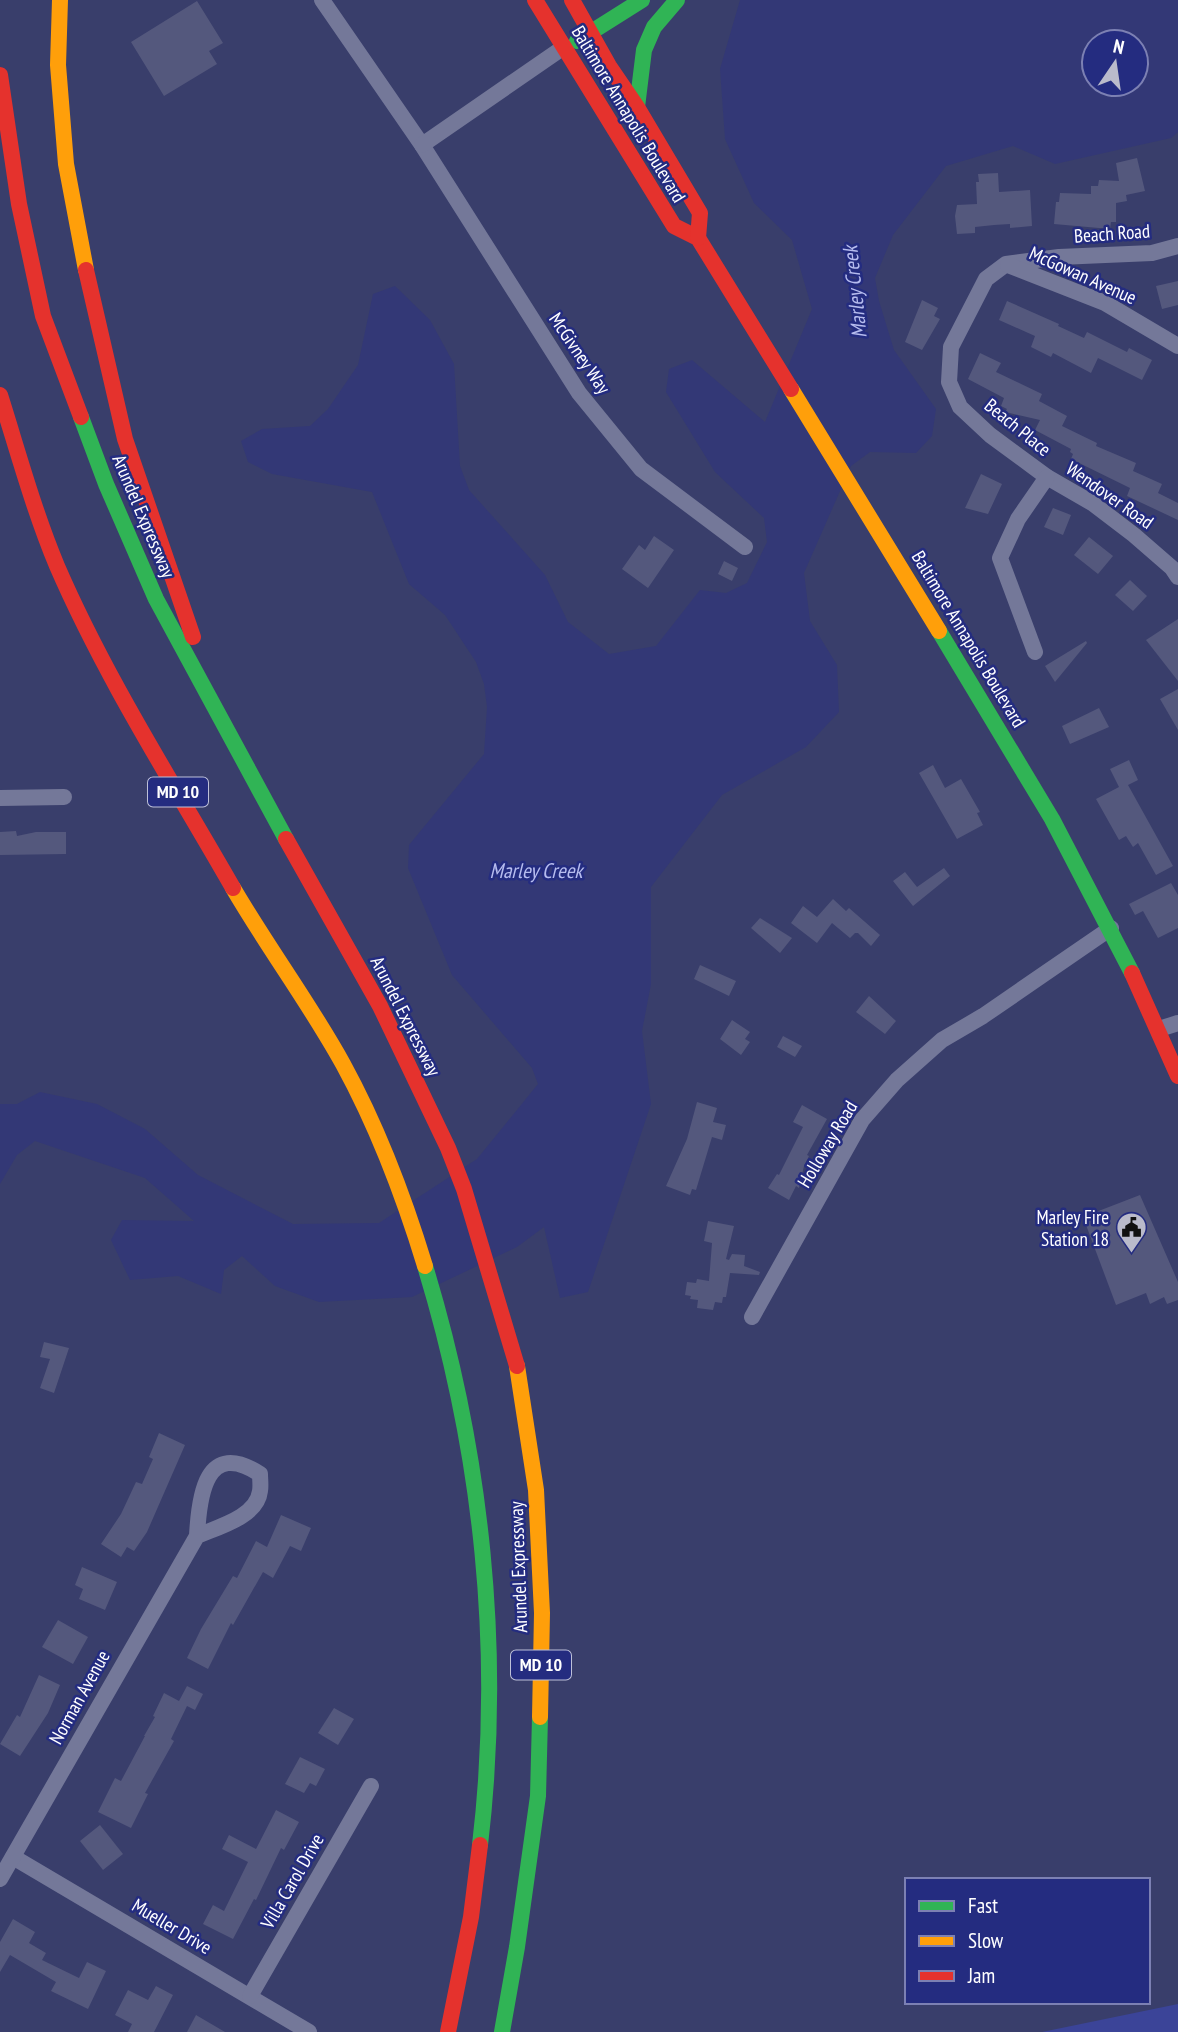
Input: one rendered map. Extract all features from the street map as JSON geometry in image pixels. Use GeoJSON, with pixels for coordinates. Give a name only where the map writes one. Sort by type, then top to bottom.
{"type":"FeatureCollection","features":[{"type":"Feature","properties":{"kind":"main road"},"geometry":{"type":"LineString","coordinates":[[60,0],[58,65],[66,164],[84,260],[125,439],[222,724]]}},
{"type":"Feature","properties":{"kind":"main road","name":"Baltimore Annapolis Boulevard"},"geometry":{"type":"LineString","coordinates":[[535,0],[674,226],[698,238],[1051,815],[1111,928],[1178,1076]]}},
{"type":"Feature","properties":{"kind":"main road","name":"Baltimore Annapolis Boulevard"},"geometry":{"type":"LineString","coordinates":[[572,0],[608,66],[637,107],[700,213],[698,238]]}},
{"type":"Feature","properties":{"kind":"main road"},"geometry":{"type":"LineString","coordinates":[[564,47],[590,34],[642,0]]}},
{"type":"Feature","properties":{"kind":"main road"},"geometry":{"type":"LineString","coordinates":[[637,107],[644,50],[654,27],[677,0]]}},
{"type":"Feature","properties":{"kind":"main road","name":"Arundel Expressway"},"geometry":{"type":"LineString","coordinates":[[0,75],[19,204],[43,316],[106,484],[156,599],[222,724],[380,1006],[448,1148],[464,1189],[519,1374],[534,1477],[542,1613],[538,1796],[502,2032]]}},
{"type":"Feature","properties":{"kind":"main road","name":"Arundel Expressway"},"geometry":{"type":"LineString","coordinates":[[0,395],[53,555],[135,721],[254,923],[304,998],[366,1109],[393,1172],[423,1257],[443,1328],[463,1415],[475,1493],[486,1614],[489,1699],[486,1791],[480,1857],[463,1968],[448,2032]]}},
{"type":"Feature","properties":{"kind":"main road"},"geometry":{"type":"LineString","coordinates":[[7,481],[34,500]]}},
{"type":"Feature","properties":{"kind":"street","name":"McGivney Way"},"geometry":{"type":"LineString","coordinates":[[322,0],[422,145],[579,393],[641,470],[745,547]]}},
{"type":"Feature","properties":{"kind":"street"},"geometry":{"type":"LineString","coordinates":[[422,145],[564,47]]}},
{"type":"Feature","properties":{"kind":"street","name":"Beach Road"},"geometry":{"type":"LineString","coordinates":[[1006,264],[1059,257],[1152,253],[1178,246]]}},
{"type":"Feature","properties":{"kind":"street","name":"McGowan Avenue"},"geometry":{"type":"LineString","coordinates":[[1006,264],[1105,303],[1178,346]]}},
{"type":"Feature","properties":{"kind":"street","name":"Beach Place"},"geometry":{"type":"LineString","coordinates":[[1006,264],[986,279],[951,347],[949,382],[960,407],[990,435],[1047,477]]}},
{"type":"Feature","properties":{"kind":"street"},"geometry":{"type":"LineString","coordinates":[[1035,652],[1000,558],[1018,519],[1047,477]]}},
{"type":"Feature","properties":{"kind":"street","name":"Wendover Road"},"geometry":{"type":"LineString","coordinates":[[1047,477],[1092,503],[1153,551],[1178,577]]}},
{"type":"Feature","properties":{"kind":"street"},"geometry":{"type":"LineString","coordinates":[[0,798],[64,797]]}},
{"type":"Feature","properties":{"kind":"street","name":"Holloway Road"},"geometry":{"type":"LineString","coordinates":[[752,1317],[862,1120],[897,1080],[942,1040],[983,1016],[1111,928]]}},
{"type":"Feature","properties":{"kind":"street"},"geometry":{"type":"LineString","coordinates":[[1159,1029],[1178,1023]]}},
{"type":"Feature","properties":{"kind":"street","name":"Norman Avenue"},"geometry":{"type":"LineString","coordinates":[[0,1879],[197,1535],[198,1509],[208,1476],[223,1464],[243,1463],[260,1474],[260,1491],[255,1506],[230,1522],[197,1535]]}},
{"type":"Feature","properties":{"kind":"street","name":"Villa Carol Drive"},"geometry":{"type":"LineString","coordinates":[[250,1996],[371,1786]]}},
{"type":"Feature","properties":{"kind":"street","name":"Mueller Drive"},"geometry":{"type":"LineString","coordinates":[[13,1857],[309,2032]]}},
{"type":"Feature","properties":{"kind":"shaded area"},"geometry":{"type":"Polygon","coordinates":[[[1178,2004],[1178,2032],[1042,2032],[1178,2004]]]}},
{"type":"Feature","properties":{"kind":"water","name":"Marley Creek"},"geometry":{"type":"Polygon","coordinates":[[[740,0],[1178,0],[1178,132],[1171,138],[1055,164],[1013,146],[946,166],[893,235],[875,278],[879,301],[894,350],[936,409],[932,436],[916,453],[870,452],[851,466],[804,573],[810,621],[837,665],[839,712],[806,747],[722,795],[651,887],[651,984],[642,1031],[651,1104],[588,1292],[560,1298],[544,1227],[517,1247],[412,1297],[319,1302],[275,1286],[242,1256],[224,1270],[221,1294],[178,1276],[130,1280],[111,1240],[122,1220],[194,1221],[145,1178],[35,1141],[17,1155],[0,1184],[0,1104],[17,1104],[40,1092],[97,1104],[145,1129],[198,1175],[293,1224],[379,1223],[477,1159],[538,1084],[532,1068],[452,975],[408,868],[409,845],[484,754],[487,707],[484,684],[476,662],[445,615],[409,584],[372,492],[272,474],[248,462],[241,441],[262,429],[310,426],[328,409],[358,365],[373,294],[395,286],[430,320],[454,364],[460,466],[469,490],[545,575],[568,622],[609,654],[656,646],[700,590],[726,593],[747,583],[767,542],[764,518],[715,472],[666,392],[669,369],[692,360],[765,422],[812,309],[792,240],[754,203],[725,139],[720,69],[740,0]]]}},
{"type":"Feature","properties":{"kind":"building"},"geometry":{"type":"Polygon","coordinates":[[[197,1],[223,43],[209,51],[217,64],[164,96],[131,42],[197,1]]]}},
{"type":"Feature","properties":{"kind":"building"},"geometry":{"type":"Polygon","coordinates":[[[1137,158],[1145,191],[1126,195],[1127,201],[1116,203],[1116,222],[1111,222],[1110,229],[1054,224],[1056,202],[1059,202],[1060,193],[1091,194],[1091,186],[1098,186],[1099,180],[1119,181],[1116,163],[1137,158]]]}},
{"type":"Feature","properties":{"kind":"building"},"geometry":{"type":"Polygon","coordinates":[[[998,173],[999,192],[1030,190],[1032,226],[1010,228],[1010,224],[975,227],[975,233],[957,234],[957,205],[977,204],[978,174],[998,173]]]}},
{"type":"Feature","properties":{"kind":"building"},"geometry":{"type":"Polygon","coordinates":[[[1178,281],[1178,305],[1162,309],[1156,286],[1178,281]]]}},
{"type":"Feature","properties":{"kind":"building"},"geometry":{"type":"Polygon","coordinates":[[[922,300],[938,308],[934,316],[940,319],[922,350],[905,342],[922,300]]]}},
{"type":"Feature","properties":{"kind":"building"},"geometry":{"type":"Polygon","coordinates":[[[1007,301],[1084,338],[1087,332],[1127,352],[1129,348],[1152,360],[1142,380],[1098,358],[1091,373],[1053,353],[1051,357],[1031,347],[1035,336],[999,320],[1007,301]]]}},
{"type":"Feature","properties":{"kind":"building"},"geometry":{"type":"Polygon","coordinates":[[[980,353],[1001,363],[996,372],[1042,394],[1039,401],[1067,416],[1062,426],[1097,443],[1096,446],[1136,463],[1133,471],[1162,484],[1158,493],[1178,503],[1178,520],[1127,496],[1130,488],[1071,459],[1071,449],[1035,430],[1040,420],[1005,412],[1007,409],[1001,406],[1004,398],[968,379],[980,353]]]}},
{"type":"Feature","properties":{"kind":"building"},"geometry":{"type":"Polygon","coordinates":[[[981,474],[1002,484],[988,514],[965,508],[981,474]]]}},
{"type":"Feature","properties":{"kind":"building"},"geometry":{"type":"Polygon","coordinates":[[[1053,508],[1071,515],[1063,535],[1044,527],[1053,508]]]}},
{"type":"Feature","properties":{"kind":"building"},"geometry":{"type":"Polygon","coordinates":[[[654,536],[674,550],[648,588],[622,569],[639,545],[645,550],[654,536]]]}},
{"type":"Feature","properties":{"kind":"building"},"geometry":{"type":"Polygon","coordinates":[[[1089,537],[1113,556],[1098,574],[1074,555],[1089,537]]]}},
{"type":"Feature","properties":{"kind":"building"},"geometry":{"type":"Polygon","coordinates":[[[724,561],[738,568],[732,581],[718,574],[724,561]]]}},
{"type":"Feature","properties":{"kind":"building"},"geometry":{"type":"Polygon","coordinates":[[[1130,580],[1147,596],[1133,611],[1115,595],[1130,580]]]}},
{"type":"Feature","properties":{"kind":"building"},"geometry":{"type":"Polygon","coordinates":[[[1178,619],[1178,681],[1146,640],[1178,619]]]}},
{"type":"Feature","properties":{"kind":"building"},"geometry":{"type":"Polygon","coordinates":[[[1086,641],[1087,643],[1055,682],[1045,666],[1086,641]]]}},
{"type":"Feature","properties":{"kind":"building"},"geometry":{"type":"Polygon","coordinates":[[[1178,689],[1178,730],[1160,699],[1178,689]]]}},
{"type":"Feature","properties":{"kind":"building"},"geometry":{"type":"Polygon","coordinates":[[[1099,708],[1109,727],[1070,744],[1062,726],[1099,708]]]}},
{"type":"Feature","properties":{"kind":"building"},"geometry":{"type":"Polygon","coordinates":[[[1129,760],[1138,780],[1128,785],[1173,866],[1156,875],[1138,843],[1133,847],[1126,836],[1119,840],[1096,799],[1119,787],[1110,769],[1129,760]]]}},
{"type":"Feature","properties":{"kind":"building"},"geometry":{"type":"Polygon","coordinates":[[[933,765],[945,788],[961,779],[980,812],[977,813],[983,825],[957,839],[919,773],[933,765]]]}},
{"type":"Feature","properties":{"kind":"building"},"geometry":{"type":"Polygon","coordinates":[[[16,831],[17,836],[36,832],[66,832],[66,854],[0,855],[0,832],[16,831]]]}},
{"type":"Feature","properties":{"kind":"building"},"geometry":{"type":"Polygon","coordinates":[[[944,868],[950,876],[913,906],[893,881],[905,872],[917,887],[944,868]]]}},
{"type":"Feature","properties":{"kind":"building"},"geometry":{"type":"Polygon","coordinates":[[[1171,883],[1178,895],[1178,928],[1158,938],[1143,911],[1135,915],[1129,904],[1171,883]]]}},
{"type":"Feature","properties":{"kind":"building"},"geometry":{"type":"Polygon","coordinates":[[[833,899],[846,911],[849,908],[880,935],[871,946],[858,933],[850,938],[832,923],[817,943],[791,923],[803,906],[817,917],[833,899]]]}},
{"type":"Feature","properties":{"kind":"building"},"geometry":{"type":"Polygon","coordinates":[[[760,918],[792,938],[780,953],[751,928],[760,918]]]}},
{"type":"Feature","properties":{"kind":"building"},"geometry":{"type":"Polygon","coordinates":[[[700,965],[736,981],[729,996],[694,979],[700,965]]]}},
{"type":"Feature","properties":{"kind":"building"},"geometry":{"type":"Polygon","coordinates":[[[869,996],[896,1021],[885,1034],[856,1012],[869,996]]]}},
{"type":"Feature","properties":{"kind":"building"},"geometry":{"type":"Polygon","coordinates":[[[732,1020],[750,1032],[745,1039],[750,1042],[741,1055],[720,1039],[732,1020]]]}},
{"type":"Feature","properties":{"kind":"building"},"geometry":{"type":"Polygon","coordinates":[[[783,1036],[802,1046],[795,1057],[777,1047],[783,1036]]]}},
{"type":"Feature","properties":{"kind":"building"},"geometry":{"type":"Polygon","coordinates":[[[697,1102],[717,1108],[713,1122],[726,1125],[722,1140],[712,1137],[696,1190],[692,1189],[690,1195],[666,1186],[687,1139],[697,1102]]]}},
{"type":"Feature","properties":{"kind":"building"},"geometry":{"type":"Polygon","coordinates":[[[802,1105],[827,1119],[807,1155],[809,1156],[799,1188],[796,1186],[789,1200],[768,1188],[777,1174],[779,1175],[803,1127],[793,1122],[802,1105]]]}},
{"type":"Feature","properties":{"kind":"building","name":"Marley Fire Station 18"},"geometry":{"type":"Polygon","coordinates":[[[1140,1195],[1178,1282],[1178,1300],[1167,1304],[1164,1297],[1150,1304],[1146,1293],[1116,1305],[1083,1217],[1140,1195]]]}},
{"type":"Feature","properties":{"kind":"building"},"geometry":{"type":"Polygon","coordinates":[[[708,1221],[734,1226],[726,1259],[729,1260],[732,1254],[745,1255],[744,1266],[760,1272],[759,1275],[730,1273],[726,1297],[723,1297],[722,1303],[715,1302],[713,1310],[697,1308],[698,1300],[685,1295],[687,1282],[696,1283],[697,1279],[709,1281],[712,1243],[704,1241],[708,1221]]]}},
{"type":"Feature","properties":{"kind":"building"},"geometry":{"type":"Polygon","coordinates":[[[44,1342],[69,1348],[54,1393],[40,1388],[50,1359],[40,1357],[44,1342]]]}},
{"type":"Feature","properties":{"kind":"building"},"geometry":{"type":"Polygon","coordinates":[[[159,1433],[185,1445],[147,1532],[134,1551],[127,1547],[121,1557],[101,1544],[121,1514],[136,1482],[142,1484],[153,1459],[149,1457],[159,1433]]]}},
{"type":"Feature","properties":{"kind":"building"},"geometry":{"type":"Polygon","coordinates":[[[281,1515],[311,1528],[301,1551],[290,1546],[273,1578],[263,1572],[233,1625],[231,1623],[208,1669],[187,1658],[201,1629],[233,1576],[237,1578],[256,1541],[267,1547],[281,1515]]]}},
{"type":"Feature","properties":{"kind":"building"},"geometry":{"type":"Polygon","coordinates":[[[82,1567],[117,1582],[105,1610],[79,1599],[83,1589],[75,1585],[82,1567]]]}},
{"type":"Feature","properties":{"kind":"building"},"geometry":{"type":"Polygon","coordinates":[[[58,1620],[88,1637],[73,1664],[42,1647],[58,1620]]]}},
{"type":"Feature","properties":{"kind":"building"},"geometry":{"type":"Polygon","coordinates":[[[39,1675],[60,1685],[48,1713],[20,1756],[0,1744],[17,1715],[20,1717],[39,1675]]]}},
{"type":"Feature","properties":{"kind":"building"},"geometry":{"type":"Polygon","coordinates":[[[187,1686],[203,1694],[195,1710],[187,1706],[171,1739],[174,1741],[145,1793],[148,1794],[131,1828],[98,1812],[115,1778],[121,1781],[155,1717],[153,1716],[164,1693],[179,1701],[187,1686]]]}},
{"type":"Feature","properties":{"kind":"building"},"geometry":{"type":"Polygon","coordinates":[[[334,1708],[354,1719],[338,1745],[318,1733],[334,1708]]]}},
{"type":"Feature","properties":{"kind":"building"},"geometry":{"type":"Polygon","coordinates":[[[300,1757],[325,1769],[316,1786],[310,1783],[304,1793],[285,1784],[300,1757]]]}},
{"type":"Feature","properties":{"kind":"building"},"geometry":{"type":"Polygon","coordinates":[[[276,1810],[299,1822],[284,1850],[281,1848],[256,1900],[254,1899],[233,1939],[203,1924],[213,1905],[224,1911],[248,1862],[222,1849],[229,1835],[256,1849],[276,1810]]]}},
{"type":"Feature","properties":{"kind":"building"},"geometry":{"type":"Polygon","coordinates":[[[100,1825],[123,1854],[103,1870],[80,1841],[100,1825]]]}},
{"type":"Feature","properties":{"kind":"building"},"geometry":{"type":"Polygon","coordinates":[[[13,1919],[35,1932],[29,1943],[46,1953],[42,1960],[79,1978],[87,1962],[106,1971],[88,2009],[51,1991],[56,1982],[10,1955],[0,1972],[0,1942],[13,1919]]]}},
{"type":"Feature","properties":{"kind":"building"},"geometry":{"type":"Polygon","coordinates":[[[156,1986],[173,1995],[154,2032],[128,2032],[132,2024],[115,2015],[128,1990],[148,2000],[156,1986]]]}},
{"type":"Feature","properties":{"kind":"building"},"geometry":{"type":"Polygon","coordinates":[[[196,2015],[225,2032],[187,2032],[196,2015]]]}},
{"type":"Feature","properties":{"kind":"traffic: fast"},"geometry":{"type":"LineString","coordinates":[[577,41],[642,0]]}},
{"type":"Feature","properties":{"kind":"traffic: fast"},"geometry":{"type":"LineString","coordinates":[[637,107],[644,50],[654,27],[677,0]]}},
{"type":"Feature","properties":{"kind":"traffic: fast"},"geometry":{"type":"LineString","coordinates":[[81,417],[106,484],[156,599],[286,839]]}},
{"type":"Feature","properties":{"kind":"traffic: fast"},"geometry":{"type":"LineString","coordinates":[[939,631],[1052,819],[1132,973]]}},
{"type":"Feature","properties":{"kind":"traffic: fast"},"geometry":{"type":"LineString","coordinates":[[425,1266],[461,1408],[474,1480],[482,1553],[488,1626],[489,1699],[487,1772],[480,1845]]}},
{"type":"Feature","properties":{"kind":"traffic: fast"},"geometry":{"type":"LineString","coordinates":[[502,2032],[538,1796],[540,1717]]}},
{"type":"Feature","properties":{"kind":"traffic: slow"},"geometry":{"type":"LineString","coordinates":[[60,0],[58,65],[66,164],[86,270]]}},
{"type":"Feature","properties":{"kind":"traffic: slow"},"geometry":{"type":"LineString","coordinates":[[791,389],[939,631]]}},
{"type":"Feature","properties":{"kind":"traffic: slow"},"geometry":{"type":"LineString","coordinates":[[233,888],[317,1020],[356,1088],[389,1163],[425,1266]]}},
{"type":"Feature","properties":{"kind":"traffic: slow"},"geometry":{"type":"LineString","coordinates":[[517,1366],[536,1490],[542,1613],[540,1717]]}},
{"type":"Feature","properties":{"kind":"traffic: jam"},"geometry":{"type":"LineString","coordinates":[[535,0],[674,226],[698,238],[791,389]]}},
{"type":"Feature","properties":{"kind":"traffic: jam"},"geometry":{"type":"LineString","coordinates":[[572,0],[609,66],[637,107],[700,213],[698,238]]}},
{"type":"Feature","properties":{"kind":"traffic: jam"},"geometry":{"type":"LineString","coordinates":[[0,75],[19,204],[43,316],[81,417]]}},
{"type":"Feature","properties":{"kind":"traffic: jam"},"geometry":{"type":"LineString","coordinates":[[86,270],[125,439],[193,637]]}},
{"type":"Feature","properties":{"kind":"traffic: jam"},"geometry":{"type":"LineString","coordinates":[[0,395],[41,524],[76,608],[141,730],[233,888]]}},
{"type":"Feature","properties":{"kind":"traffic: jam"},"geometry":{"type":"LineString","coordinates":[[286,839],[380,1006],[448,1148],[464,1189],[517,1366]]}},
{"type":"Feature","properties":{"kind":"traffic: jam"},"geometry":{"type":"LineString","coordinates":[[1132,973],[1178,1076]]}},
{"type":"Feature","properties":{"kind":"traffic: jam"},"geometry":{"type":"LineString","coordinates":[[448,2032],[471,1917],[480,1845]]}},
{"type":"Feature","properties":{"kind":"place","name":"Marley Fire Station 18"},"geometry":{"type":"Point","coordinates":[1132,1255]}}]}
